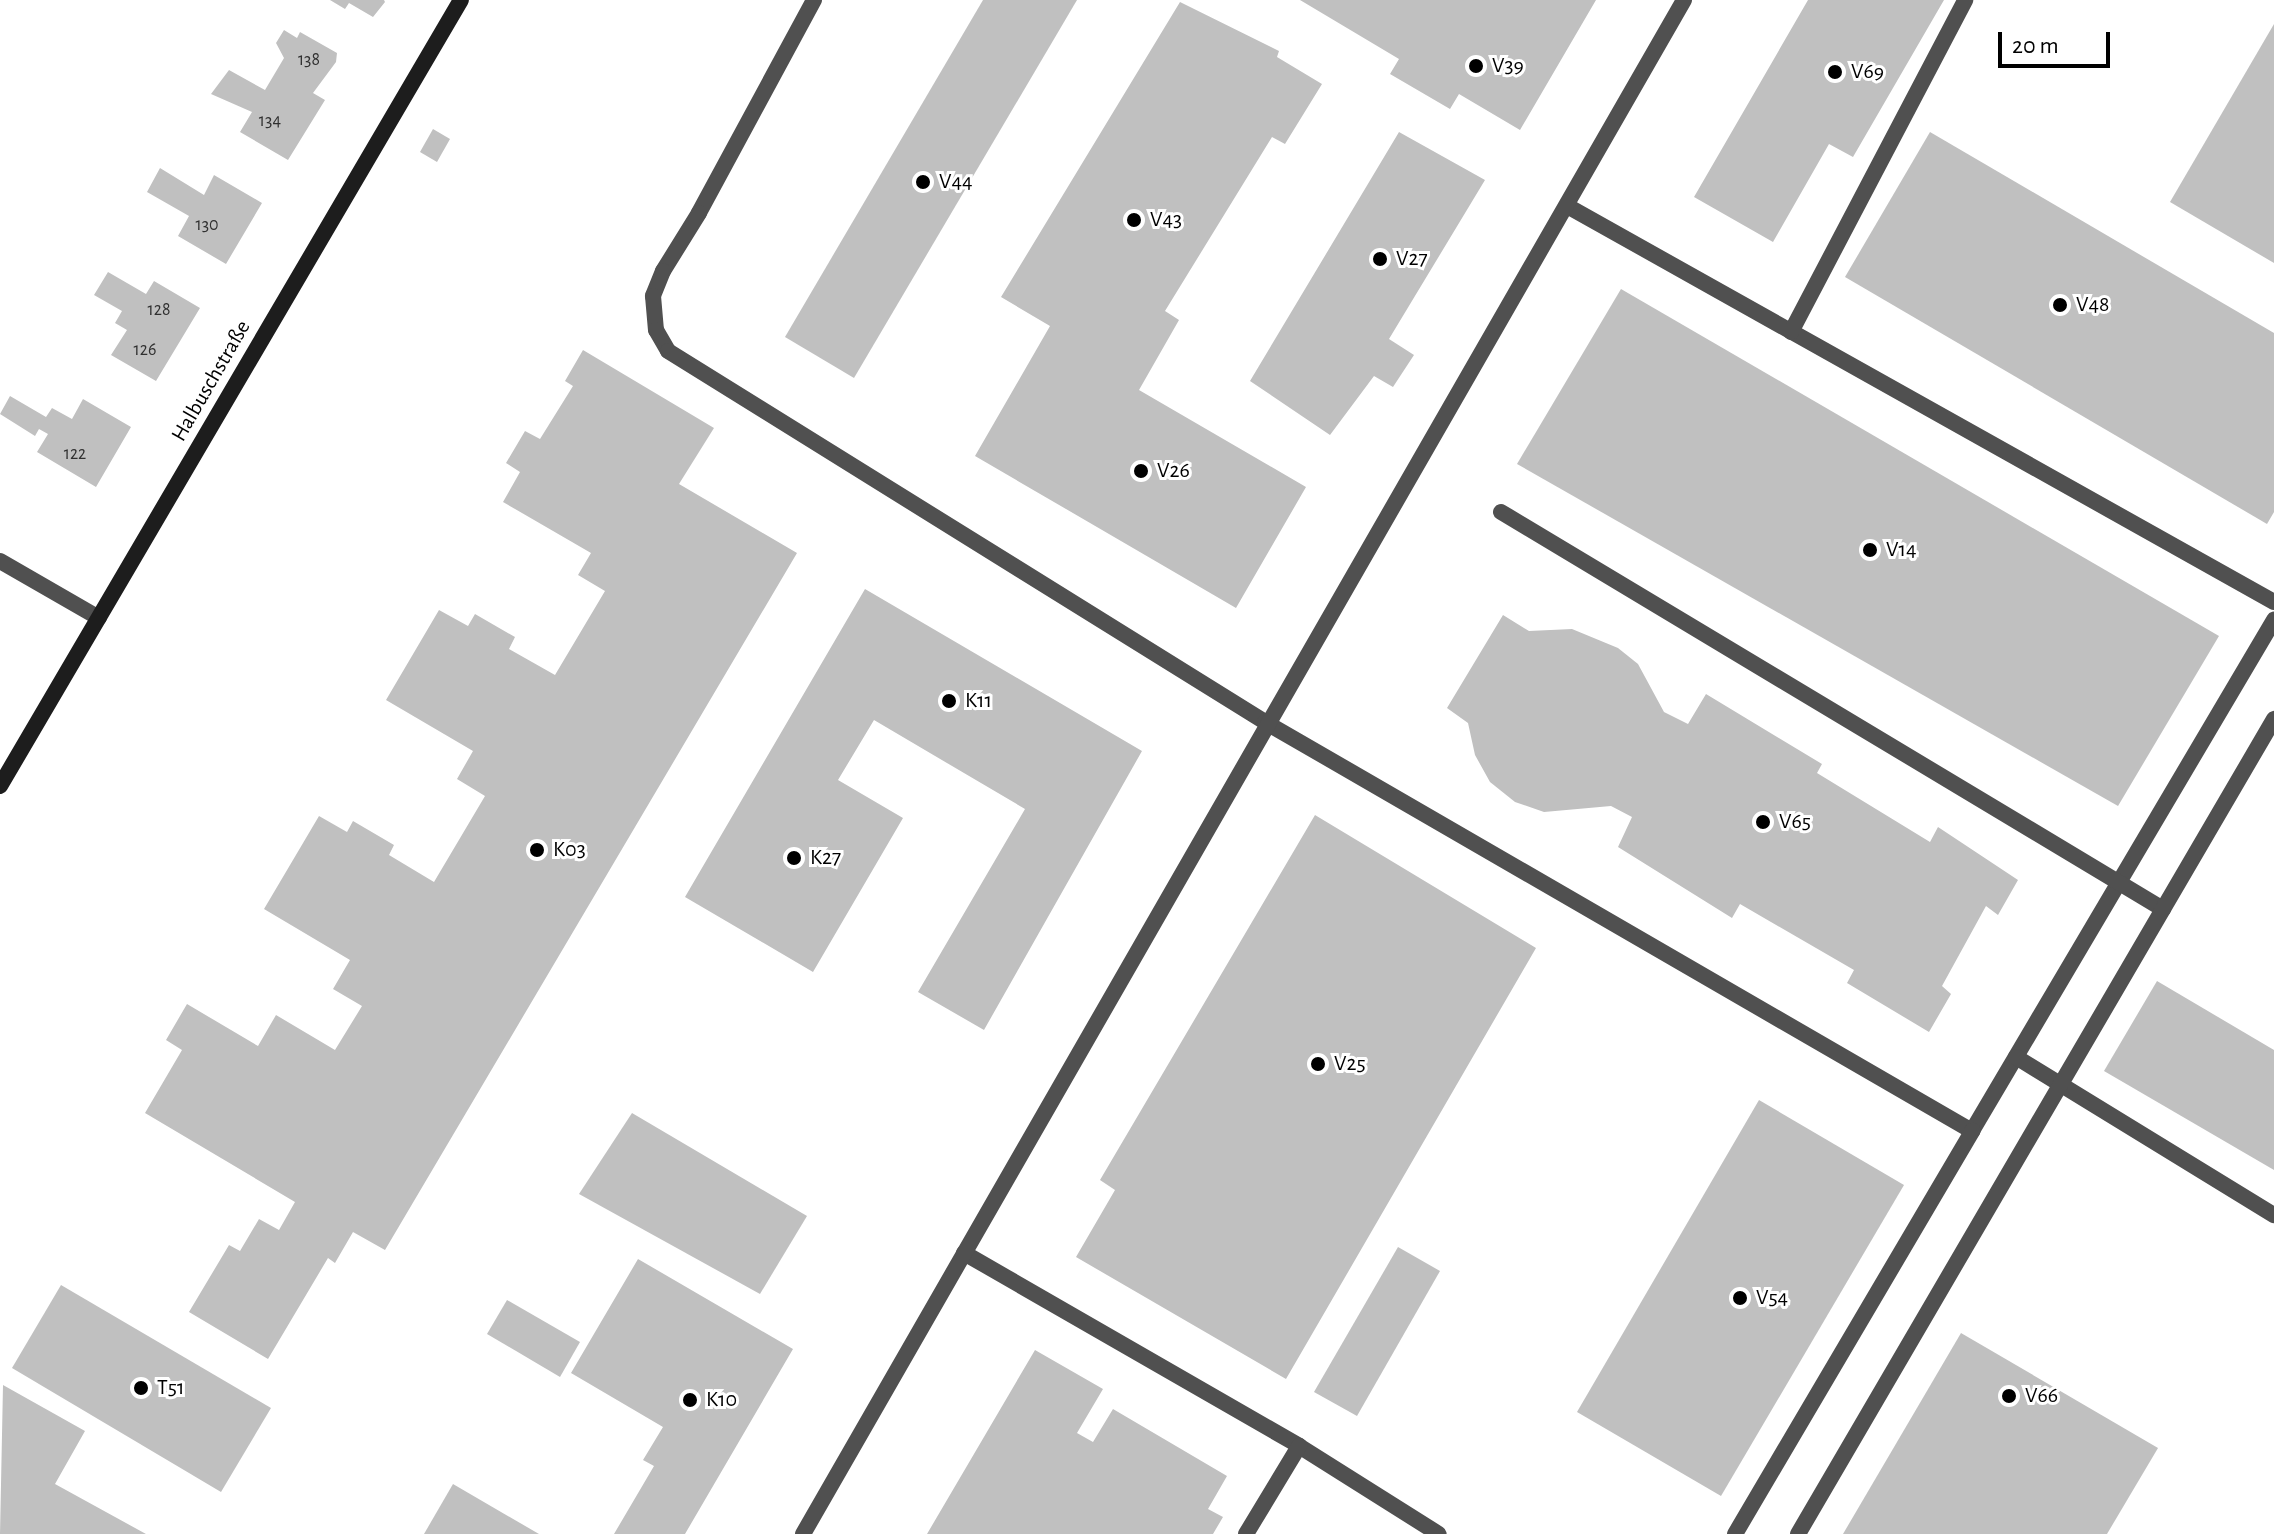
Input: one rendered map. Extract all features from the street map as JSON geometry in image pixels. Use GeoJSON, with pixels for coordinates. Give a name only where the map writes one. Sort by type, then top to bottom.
{"type":"FeatureCollection","features":[{"type":"Feature","properties":{"kind":"street","name":"Halbuschstraße"},"geometry":{"type":"LineString","coordinates":[[0,786],[461,0]]}},
{"type":"Feature","properties":{"kind":"street"},"geometry":{"type":"LineString","coordinates":[[814,0],[699,213],[663,271],[653,296],[656,330],[668,351],[1265,722],[1972,1131]]}},
{"type":"Feature","properties":{"kind":"street"},"geometry":{"type":"LineString","coordinates":[[803,1534],[1265,722],[1569,207],[1684,0]]}},
{"type":"Feature","properties":{"kind":"street"},"geometry":{"type":"LineString","coordinates":[[1791,332],[1965,0]]}},
{"type":"Feature","properties":{"kind":"street"},"geometry":{"type":"LineString","coordinates":[[1569,207],[2274,602]]}},
{"type":"Feature","properties":{"kind":"street"},"geometry":{"type":"LineString","coordinates":[[1501,512],[2163,909]]}},
{"type":"Feature","properties":{"kind":"street"},"geometry":{"type":"LineString","coordinates":[[0,561],[99,618]]}},
{"type":"Feature","properties":{"kind":"street"},"geometry":{"type":"LineString","coordinates":[[1735,1534],[2274,620]]}},
{"type":"Feature","properties":{"kind":"street"},"geometry":{"type":"LineString","coordinates":[[1798,1534],[2274,719]]}},
{"type":"Feature","properties":{"kind":"street"},"geometry":{"type":"LineString","coordinates":[[2016,1057],[2062,1082],[2274,1215]]}},
{"type":"Feature","properties":{"kind":"street"},"geometry":{"type":"LineString","coordinates":[[964,1253],[1299,1446],[1439,1534]]}},
{"type":"Feature","properties":{"kind":"street"},"geometry":{"type":"LineString","coordinates":[[1246,1534],[1299,1446]]}},
{"type":"Feature","properties":{"kind":"building"},"geometry":{"type":"Polygon","coordinates":[[[330,0],[385,2],[373,17],[349,3],[345,9],[330,0]]]}},
{"type":"Feature","properties":{"kind":"building","name":"V44"},"geometry":{"type":"Polygon","coordinates":[[[983,0],[1077,0],[854,378],[785,337],[983,0]]]}},
{"type":"Feature","properties":{"kind":"building","name":"V39"},"geometry":{"type":"Polygon","coordinates":[[[1300,0],[1596,0],[1520,130],[1459,94],[1450,109],[1390,74],[1399,59],[1300,0]]]}},
{"type":"Feature","properties":{"kind":"building","name":"V69"},"geometry":{"type":"Polygon","coordinates":[[[1808,0],[1944,0],[1853,157],[1829,144],[1773,242],[1694,197],[1808,0]]]}},
{"type":"Feature","properties":{"kind":"building"},"geometry":{"type":"Polygon","coordinates":[[[1180,2],[1279,51],[1277,57],[1322,84],[1285,144],[1272,137],[1165,311],[1179,320],[1139,390],[1306,487],[1236,608],[975,456],[1050,326],[1001,297],[1180,2]]]}},
{"type":"Feature","properties":{"kind":"building"},"geometry":{"type":"Polygon","coordinates":[[[2274,24],[2274,263],[2170,202],[2274,24]]]}},
{"type":"Feature","properties":{"kind":"building"},"geometry":{"type":"Polygon","coordinates":[[[284,30],[297,38],[300,32],[337,53],[336,62],[313,93],[325,100],[288,160],[240,132],[252,112],[211,94],[229,70],[265,90],[284,58],[276,43],[284,30]]]}},
{"type":"Feature","properties":{"kind":"building"},"geometry":{"type":"Polygon","coordinates":[[[433,129],[450,139],[437,162],[420,152],[433,129]]]}},
{"type":"Feature","properties":{"kind":"building","name":"V27"},"geometry":{"type":"Polygon","coordinates":[[[1399,132],[1485,180],[1389,339],[1414,355],[1393,387],[1374,376],[1330,435],[1250,381],[1399,132]]]}},
{"type":"Feature","properties":{"kind":"building","name":"V48"},"geometry":{"type":"Polygon","coordinates":[[[1930,132],[2274,333],[2274,512],[2267,524],[1845,277],[1930,132]]]}},
{"type":"Feature","properties":{"kind":"building"},"geometry":{"type":"Polygon","coordinates":[[[160,168],[204,195],[214,175],[262,203],[226,264],[178,236],[189,216],[147,192],[160,168]]]}},
{"type":"Feature","properties":{"kind":"building"},"geometry":{"type":"Polygon","coordinates":[[[108,272],[146,294],[154,281],[200,308],[156,381],[111,355],[127,330],[115,323],[122,311],[94,295],[108,272]]]}},
{"type":"Feature","properties":{"kind":"building","name":"V14"},"geometry":{"type":"Polygon","coordinates":[[[1621,289],[2219,636],[2118,806],[1517,464],[1621,289]]]}},
{"type":"Feature","properties":{"kind":"building","name":"K03"},"geometry":{"type":"Polygon","coordinates":[[[583,350],[714,428],[679,484],[797,553],[385,1250],[353,1232],[335,1263],[328,1258],[268,1359],[189,1312],[229,1245],[240,1251],[259,1219],[279,1230],[295,1202],[145,1113],[182,1050],[166,1040],[187,1004],[258,1046],[276,1015],[335,1050],[362,1006],[333,989],[350,960],[264,909],[319,816],[347,832],[353,821],[394,845],[389,855],[434,882],[485,796],[457,779],[473,751],[386,700],[439,610],[468,626],[475,614],[515,637],[509,649],[555,675],[605,591],[578,575],[591,553],[503,502],[520,472],[506,463],[525,431],[540,439],[573,386],[565,381],[583,350]]]}},
{"type":"Feature","properties":{"kind":"building"},"geometry":{"type":"Polygon","coordinates":[[[10,396],[46,417],[52,408],[72,419],[83,399],[131,427],[96,487],[37,452],[48,434],[39,429],[35,436],[0,414],[10,396]]]}},
{"type":"Feature","properties":{"kind":"building"},"geometry":{"type":"Polygon","coordinates":[[[865,589],[1142,751],[984,1030],[918,992],[1025,809],[874,720],[838,780],[903,818],[813,972],[685,897],[865,589]]]}},
{"type":"Feature","properties":{"kind":"building","name":"V65"},"geometry":{"type":"Polygon","coordinates":[[[1503,615],[1529,631],[1572,629],[1618,648],[1638,664],[1664,712],[1688,724],[1706,694],[1822,764],[1817,773],[1930,842],[1938,827],[2018,880],[1998,915],[1986,906],[1942,986],[1951,994],[1929,1032],[1847,983],[1854,970],[1740,904],[1732,918],[1618,847],[1632,817],[1611,806],[1544,812],[1515,802],[1490,782],[1475,755],[1468,723],[1447,708],[1503,615]]]}},
{"type":"Feature","properties":{"kind":"building","name":"V25"},"geometry":{"type":"Polygon","coordinates":[[[1315,815],[1536,948],[1286,1379],[1076,1257],[1115,1190],[1100,1180],[1315,815]]]}},
{"type":"Feature","properties":{"kind":"building"},"geometry":{"type":"Polygon","coordinates":[[[2157,981],[2274,1050],[2274,1170],[2104,1071],[2157,981]]]}},
{"type":"Feature","properties":{"kind":"building","name":"V54"},"geometry":{"type":"Polygon","coordinates":[[[1759,1100],[1904,1185],[1721,1496],[1577,1412],[1759,1100]]]}},
{"type":"Feature","properties":{"kind":"building"},"geometry":{"type":"Polygon","coordinates":[[[632,1113],[807,1216],[760,1294],[579,1194],[632,1113]]]}},
{"type":"Feature","properties":{"kind":"building"},"geometry":{"type":"Polygon","coordinates":[[[1398,1247],[1440,1271],[1357,1416],[1314,1392],[1398,1247]]]}},
{"type":"Feature","properties":{"kind":"building","name":"K10"},"geometry":{"type":"Polygon","coordinates":[[[638,1259],[793,1349],[685,1534],[614,1534],[654,1466],[643,1460],[663,1427],[571,1373],[638,1259]]]}},
{"type":"Feature","properties":{"kind":"building","name":"T51"},"geometry":{"type":"Polygon","coordinates":[[[61,1285],[271,1408],[221,1492],[12,1368],[61,1285]]]}},
{"type":"Feature","properties":{"kind":"building"},"geometry":{"type":"Polygon","coordinates":[[[507,1300],[580,1342],[560,1377],[487,1334],[507,1300]]]}},
{"type":"Feature","properties":{"kind":"building","name":"V66"},"geometry":{"type":"Polygon","coordinates":[[[1961,1333],[2158,1448],[2107,1534],[1843,1534],[1961,1333]]]}},
{"type":"Feature","properties":{"kind":"building"},"geometry":{"type":"Polygon","coordinates":[[[1035,1350],[1103,1389],[1077,1433],[1093,1442],[1113,1409],[1227,1476],[1208,1509],[1223,1517],[1213,1534],[927,1534],[1035,1350]]]}},
{"type":"Feature","properties":{"kind":"building"},"geometry":{"type":"Polygon","coordinates":[[[3,1385],[85,1431],[55,1484],[146,1534],[0,1534],[3,1385]]]}},
{"type":"Feature","properties":{"kind":"building"},"geometry":{"type":"Polygon","coordinates":[[[453,1484],[539,1534],[424,1534],[453,1484]]]}},
{"type":"Feature","properties":{"kind":"place","name":"V39"},"geometry":{"type":"Point","coordinates":[1476,66]}},
{"type":"Feature","properties":{"kind":"place","name":"V69"},"geometry":{"type":"Point","coordinates":[1835,72]}},
{"type":"Feature","properties":{"kind":"place","name":"V44"},"geometry":{"type":"Point","coordinates":[923,182]}},
{"type":"Feature","properties":{"kind":"place","name":"V43"},"geometry":{"type":"Point","coordinates":[1134,220]}},
{"type":"Feature","properties":{"kind":"place","name":"V27"},"geometry":{"type":"Point","coordinates":[1380,259]}},
{"type":"Feature","properties":{"kind":"place","name":"V48"},"geometry":{"type":"Point","coordinates":[2060,305]}},
{"type":"Feature","properties":{"kind":"place","name":"V26"},"geometry":{"type":"Point","coordinates":[1141,471]}},
{"type":"Feature","properties":{"kind":"place","name":"V14"},"geometry":{"type":"Point","coordinates":[1870,550]}},
{"type":"Feature","properties":{"kind":"place","name":"K11"},"geometry":{"type":"Point","coordinates":[949,701]}},
{"type":"Feature","properties":{"kind":"place","name":"V65"},"geometry":{"type":"Point","coordinates":[1763,822]}},
{"type":"Feature","properties":{"kind":"place","name":"K03"},"geometry":{"type":"Point","coordinates":[537,850]}},
{"type":"Feature","properties":{"kind":"place","name":"K27"},"geometry":{"type":"Point","coordinates":[794,858]}},
{"type":"Feature","properties":{"kind":"place","name":"V25"},"geometry":{"type":"Point","coordinates":[1318,1064]}},
{"type":"Feature","properties":{"kind":"place","name":"V54"},"geometry":{"type":"Point","coordinates":[1740,1298]}},
{"type":"Feature","properties":{"kind":"place","name":"T51"},"geometry":{"type":"Point","coordinates":[141,1388]}},
{"type":"Feature","properties":{"kind":"place","name":"V66"},"geometry":{"type":"Point","coordinates":[2009,1396]}},
{"type":"Feature","properties":{"kind":"place","name":"K10"},"geometry":{"type":"Point","coordinates":[690,1400]}}]}
